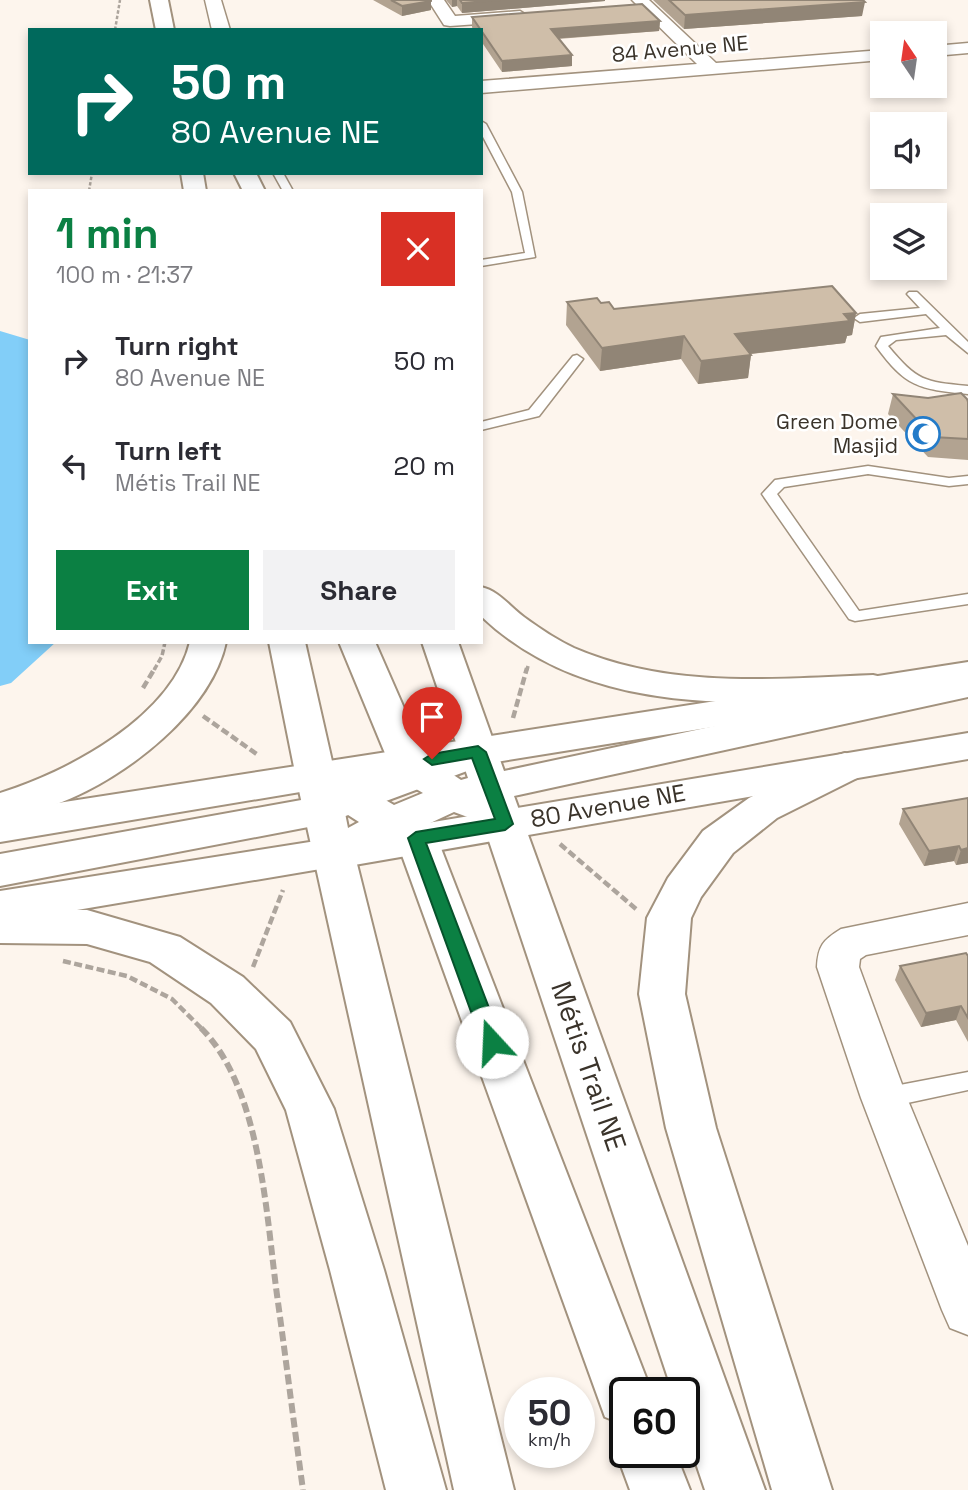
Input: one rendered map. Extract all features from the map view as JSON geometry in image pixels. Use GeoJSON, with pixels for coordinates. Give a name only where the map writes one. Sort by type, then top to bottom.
{"type":"FeatureCollection","features":[{"type":"Feature","properties":{"kind":"main road"},"geometry":{"type":"LineString","coordinates":[[159,0],[165,28]]}},
{"type":"Feature","properties":{"kind":"main road"},"geometry":{"type":"LineString","coordinates":[[483,599],[513,627],[570,661],[640,684],[711,693],[889,687]]}},
{"type":"Feature","properties":{"kind":"main road"},"geometry":{"type":"LineString","coordinates":[[0,807],[49,792],[125,751],[175,703],[203,664],[208,644]]}},
{"type":"Feature","properties":{"kind":"main road"},"geometry":{"type":"LineString","coordinates":[[288,644],[332,810],[484,1490]]}},
{"type":"Feature","properties":{"kind":"main road"},"geometry":{"type":"LineString","coordinates":[[358,644],[415,768]]}},
{"type":"Feature","properties":{"kind":"main road","name":"Métis Trail NE"},"geometry":{"type":"LineString","coordinates":[[441,644],[482,790],[735,1490]]}},
{"type":"Feature","properties":{"kind":"main road","name":"80 Avenue NE"},"geometry":{"type":"LineString","coordinates":[[0,827],[332,810],[404,830],[482,790],[889,687],[968,674]]}},
{"type":"Feature","properties":{"kind":"main road"},"geometry":{"type":"LineString","coordinates":[[332,810],[404,830],[482,790],[968,685]]}},
{"type":"Feature","properties":{"kind":"main road","name":"80 Avenue NE"},"geometry":{"type":"LineString","coordinates":[[482,790],[845,767],[968,746]]}},
{"type":"Feature","properties":{"kind":"main road"},"geometry":{"type":"LineString","coordinates":[[802,1490],[691,1128],[662,994],[669,918],[682,889],[718,842],[763,808],[845,767]]}},
{"type":"Feature","properties":{"kind":"main road"},"geometry":{"type":"LineString","coordinates":[[0,870],[332,810],[415,768],[482,790]]}},
{"type":"Feature","properties":{"kind":"main road","name":"80 Avenue NE"},"geometry":{"type":"LineString","coordinates":[[0,907],[332,810]]}},
{"type":"Feature","properties":{"kind":"main road"},"geometry":{"type":"LineString","coordinates":[[404,830],[617,1377]]}},
{"type":"Feature","properties":{"kind":"main road"},"geometry":{"type":"LineString","coordinates":[[0,926],[88,927],[164,949],[227,990],[273,1036],[310,1110],[357,1270],[416,1490]]}},
{"type":"Feature","properties":{"kind":"main road"},"geometry":{"type":"LineString","coordinates":[[651,1468],[660,1490]]}},
{"type":"Feature","properties":{"kind":"street"},"geometry":{"type":"LineString","coordinates":[[213,0],[220,28]]}},
{"type":"Feature","properties":{"kind":"street"},"geometry":{"type":"LineString","coordinates":[[436,0],[450,21],[542,14]]}},
{"type":"Feature","properties":{"kind":"street"},"geometry":{"type":"LineString","coordinates":[[621,8],[644,3],[712,69]]}},
{"type":"Feature","properties":{"kind":"street"},"geometry":{"type":"LineString","coordinates":[[947,50],[968,48]]}},
{"type":"Feature","properties":{"kind":"street","name":"84 Avenue NE"},"geometry":{"type":"LineString","coordinates":[[483,88],[870,56]]}},
{"type":"Feature","properties":{"kind":"street"},"geometry":{"type":"LineString","coordinates":[[967,1306],[884,1098],[838,968],[839,951],[856,941],[968,919]]}},
{"type":"Feature","properties":{"kind":"lane"},"geometry":{"type":"LineString","coordinates":[[483,129],[517,192],[531,256],[483,263]]}},
{"type":"Feature","properties":{"kind":"lane"},"geometry":{"type":"LineString","coordinates":[[913,294],[968,349]]}},
{"type":"Feature","properties":{"kind":"lane"},"geometry":{"type":"LineString","coordinates":[[860,318],[929,310]]}},
{"type":"Feature","properties":{"kind":"lane"},"geometry":{"type":"LineString","coordinates":[[949,331],[894,337],[885,340],[882,346],[908,378],[916,383],[968,390]]}},
{"type":"Feature","properties":{"kind":"lane"},"geometry":{"type":"LineString","coordinates":[[483,426],[534,413],[577,359]]}},
{"type":"Feature","properties":{"kind":"lane"},"geometry":{"type":"LineString","coordinates":[[968,480],[949,482],[868,470],[780,483],[769,494],[855,616],[968,599]]}},
{"type":"Feature","properties":{"kind":"lane"},"geometry":{"type":"LineString","coordinates":[[884,1098],[968,1081]]}},
{"type":"Feature","properties":{"kind":"path"},"geometry":{"type":"LineString","coordinates":[[115,28],[120,0]]}},
{"type":"Feature","properties":{"kind":"path"},"geometry":{"type":"LineString","coordinates":[[516,729],[513,719],[528,665]]}},
{"type":"Feature","properties":{"kind":"path"},"geometry":{"type":"LineString","coordinates":[[200,714],[261,758]]}},
{"type":"Feature","properties":{"kind":"path"},"geometry":{"type":"LineString","coordinates":[[558,842],[643,914]]}},
{"type":"Feature","properties":{"kind":"path"},"geometry":{"type":"LineString","coordinates":[[251,972],[285,886]]}},
{"type":"Feature","properties":{"kind":"path"},"geometry":{"type":"LineString","coordinates":[[58,960],[127,976],[172,999],[206,1033],[228,1066],[249,1117],[261,1175],[303,1490]]}},
{"type":"Feature","properties":{"kind":"water"},"geometry":{"type":"Polygon","coordinates":[[[0,331],[28,339],[28,644],[54,644],[11,683],[0,686],[0,331]]]}},
{"type":"Feature","properties":{"kind":"building"},"geometry":{"type":"Polygon","coordinates":[[[391,0],[431,0],[431,1],[402,6],[391,0]]]}},
{"type":"Feature","properties":{"kind":"building"},"geometry":{"type":"Polygon","coordinates":[[[460,0],[500,0],[462,3],[460,0]]]}},
{"type":"Feature","properties":{"kind":"building"},"geometry":{"type":"Polygon","coordinates":[[[669,0],[863,0],[865,2],[685,15],[669,0]]]}},
{"type":"Feature","properties":{"kind":"building"},"geometry":{"type":"Polygon","coordinates":[[[642,4],[660,21],[551,29],[572,55],[502,61],[483,33],[483,28],[480,28],[472,17],[642,4]]]}},
{"type":"Feature","properties":{"kind":"building"},"geometry":{"type":"Polygon","coordinates":[[[832,286],[856,313],[844,314],[850,321],[735,334],[751,355],[701,361],[684,336],[602,348],[567,302],[597,298],[601,303],[609,302],[614,309],[832,286]]]}},
{"type":"Feature","properties":{"kind":"building"},"geometry":{"type":"Polygon","coordinates":[[[961,393],[968,402],[968,439],[933,437],[893,394],[928,398],[961,393]]]}},
{"type":"Feature","properties":{"kind":"building"},"geometry":{"type":"Polygon","coordinates":[[[968,798],[968,848],[961,850],[959,846],[929,851],[903,809],[968,798]]]}},
{"type":"Feature","properties":{"kind":"building"},"geometry":{"type":"Polygon","coordinates":[[[966,953],[968,1018],[961,1006],[926,1013],[900,966],[966,953]]]}},
{"type":"Feature","properties":{"kind":"place","name":"Green Dome Masjid"},"geometry":{"type":"Point","coordinates":[923,434]}},
{"type":"Feature","properties":{"kind":"route"},"geometry":{"type":"LineString","coordinates":[[432,759],[478,752],[505,824],[416,838],[492,1042]]}}]}
